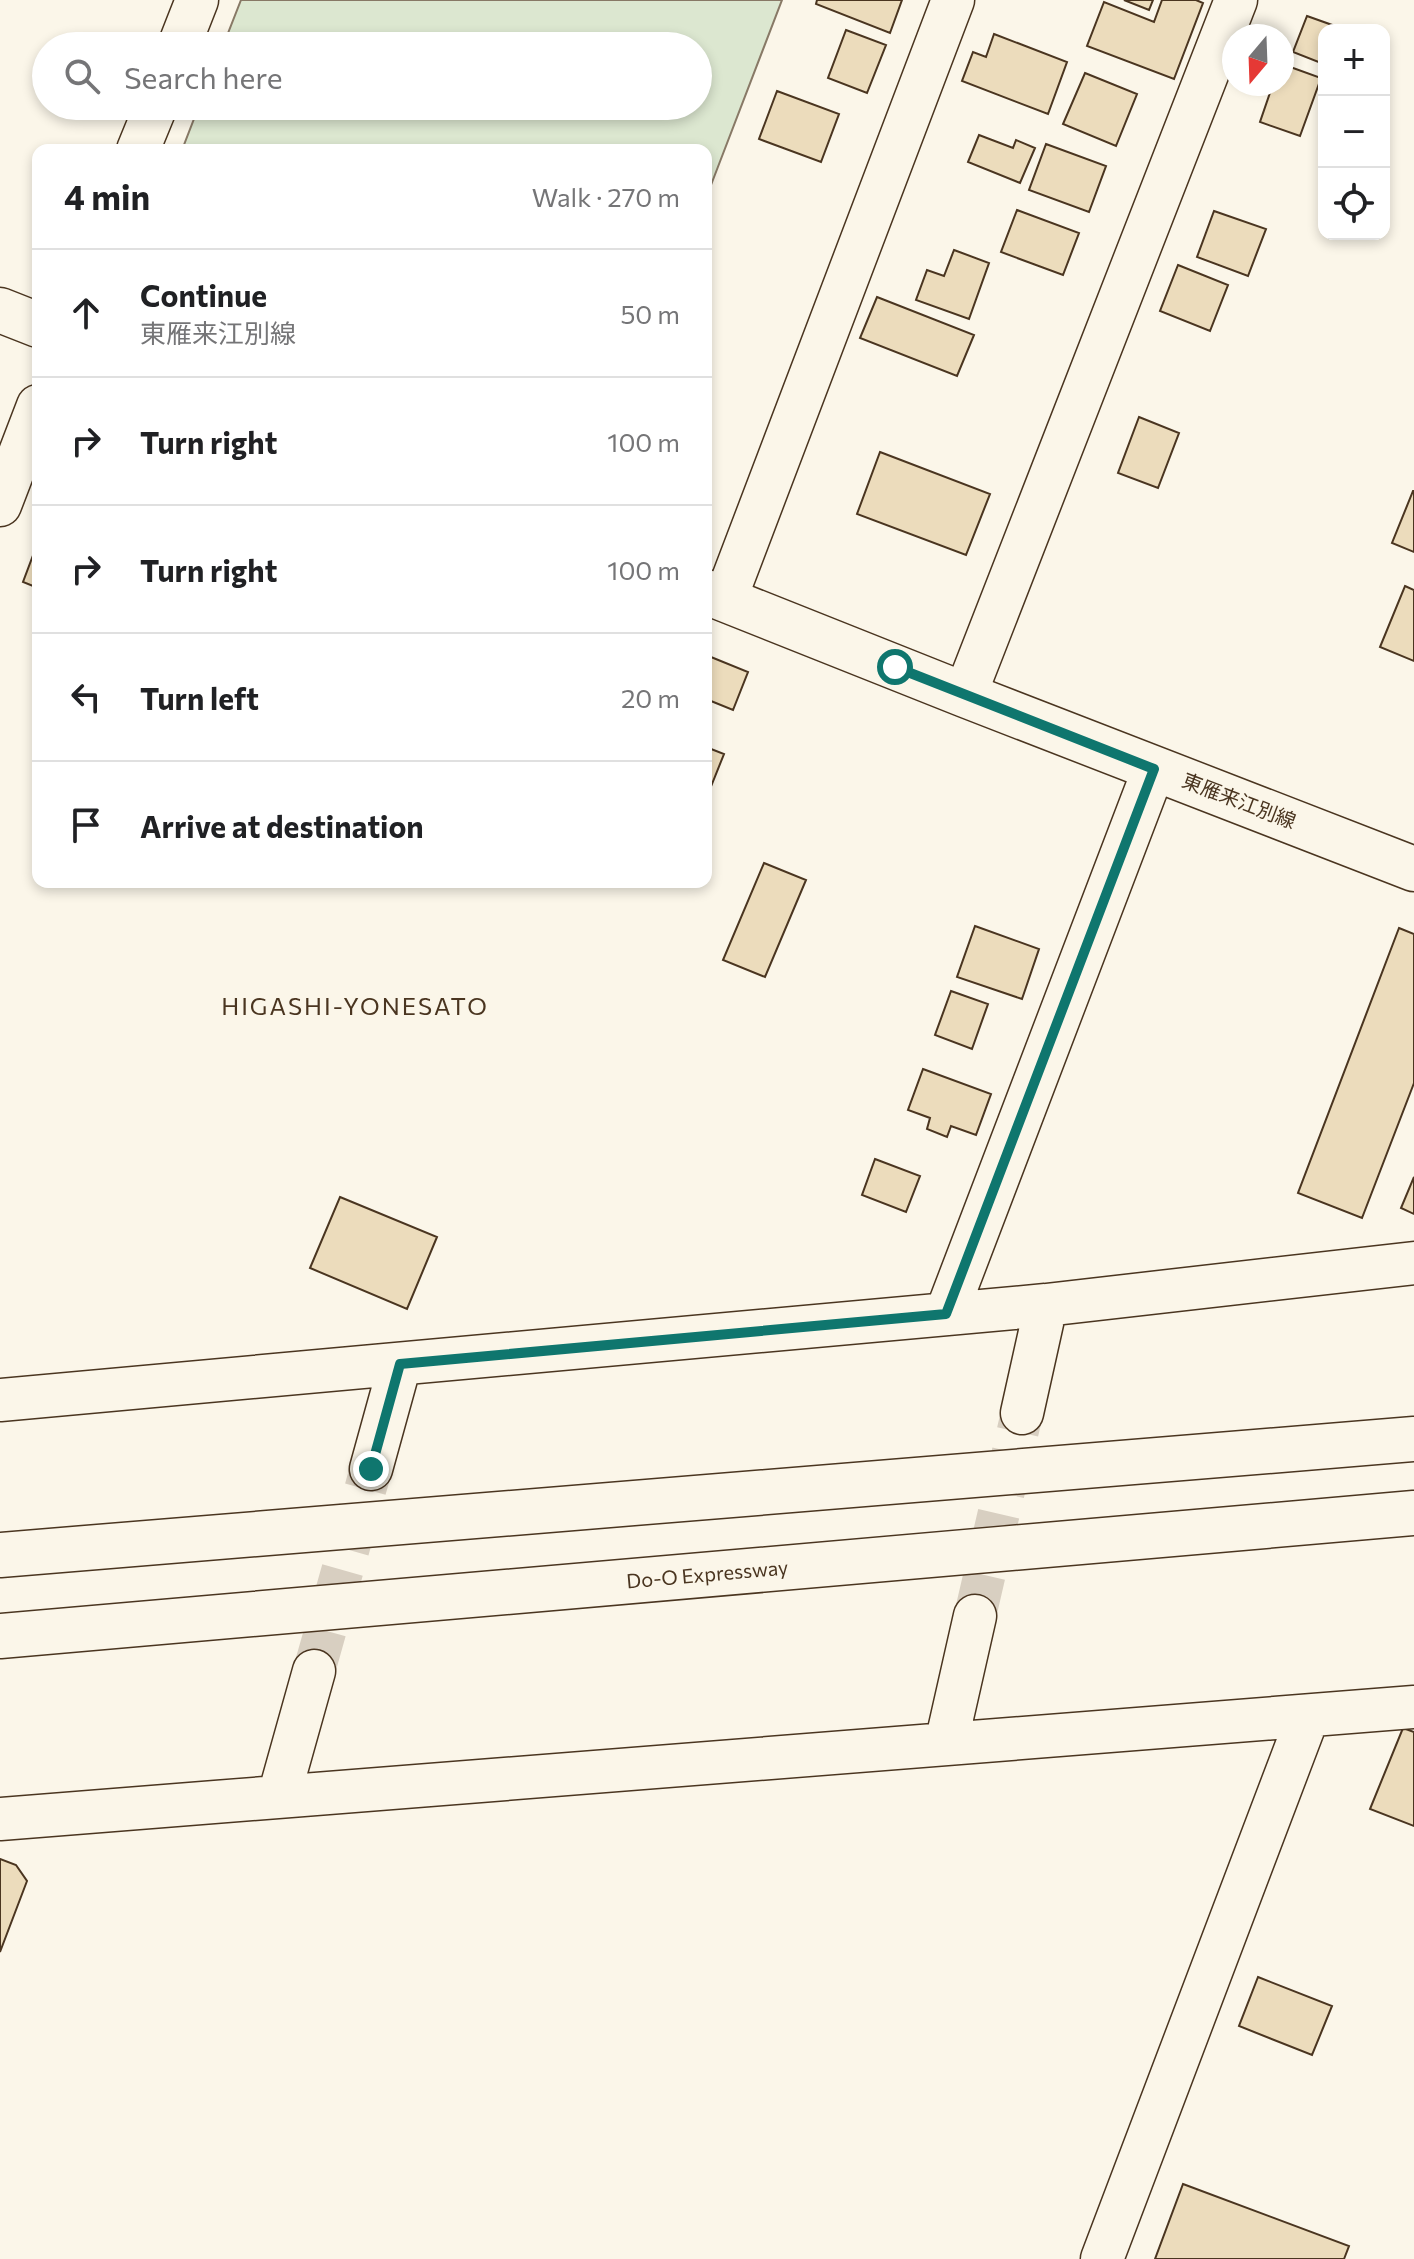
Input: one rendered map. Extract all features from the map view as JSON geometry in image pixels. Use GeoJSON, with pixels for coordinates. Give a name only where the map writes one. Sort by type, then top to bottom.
{"type":"FeatureCollection","features":[{"type":"Feature","properties":{"kind":"main road"},"geometry":{"type":"LineString","coordinates":[[0,310],[32,323]]}},
{"type":"Feature","properties":{"kind":"main road","name":"東雁来江別線"},"geometry":{"type":"LineString","coordinates":[[716,596],[1414,869]]}},
{"type":"Feature","properties":{"kind":"main road"},"geometry":{"type":"LineString","coordinates":[[0,1555],[1414,1439]]}},
{"type":"Feature","properties":{"kind":"main road","name":"Do-O Expressway"},"geometry":{"type":"LineString","coordinates":[[0,1636],[1414,1513]]}},
{"type":"Feature","properties":{"kind":"street"},"geometry":{"type":"LineString","coordinates":[[184,32],[197,0]]}},
{"type":"Feature","properties":{"kind":"street"},"geometry":{"type":"LineString","coordinates":[[716,596],[953,0]]}},
{"type":"Feature","properties":{"kind":"street"},"geometry":{"type":"LineString","coordinates":[[965,695],[1236,0]]}},
{"type":"Feature","properties":{"kind":"street"},"geometry":{"type":"LineString","coordinates":[[140,144],[150,120]]}},
{"type":"Feature","properties":{"kind":"street"},"geometry":{"type":"LineString","coordinates":[[0,505],[32,422]]}},
{"type":"Feature","properties":{"kind":"street"},"geometry":{"type":"LineString","coordinates":[[946,1314],[1154,769]]}},
{"type":"Feature","properties":{"kind":"street"},"geometry":{"type":"LineString","coordinates":[[0,1400],[1046,1305],[1414,1263]]}},
{"type":"Feature","properties":{"kind":"street"},"geometry":{"type":"LineString","coordinates":[[1022,1413],[1046,1305]]}},
{"type":"Feature","properties":{"kind":"street"},"geometry":{"type":"LineString","coordinates":[[371,1469],[400,1364]]}},
{"type":"Feature","properties":{"kind":"street"},"geometry":{"type":"LineString","coordinates":[[946,1744],[975,1616]]}},
{"type":"Feature","properties":{"kind":"street"},"geometry":{"type":"LineString","coordinates":[[279,1796],[314,1671]]}},
{"type":"Feature","properties":{"kind":"street"},"geometry":{"type":"LineString","coordinates":[[0,1819],[1414,1707]]}},
{"type":"Feature","properties":{"kind":"street"},"geometry":{"type":"LineString","coordinates":[[1102,2259],[1308,1716]]}},
{"type":"Feature","properties":{"kind":"green space"},"geometry":{"type":"Polygon","coordinates":[[[241,0],[782,0],[712,182],[712,144],[184,144],[194,120],[712,120],[712,32],[228,32],[241,0]]]}},
{"type":"Feature","properties":{"kind":"building"},"geometry":{"type":"Polygon","coordinates":[[[817,0],[902,0],[890,33],[816,4],[817,0]]]}},
{"type":"Feature","properties":{"kind":"building"},"geometry":{"type":"Polygon","coordinates":[[[1124,0],[1153,0],[1149,10],[1124,0]]]}},
{"type":"Feature","properties":{"kind":"building"},"geometry":{"type":"Polygon","coordinates":[[[1162,0],[1196,0],[1203,3],[1174,79],[1087,46],[1104,2],[1154,22],[1162,0]]]}},
{"type":"Feature","properties":{"kind":"building"},"geometry":{"type":"Polygon","coordinates":[[[1307,16],[1329,24],[1318,24],[1318,62],[1294,52],[1307,16]]]}},
{"type":"Feature","properties":{"kind":"building"},"geometry":{"type":"Polygon","coordinates":[[[846,30],[886,45],[867,93],[828,78],[846,30]]]}},
{"type":"Feature","properties":{"kind":"building"},"geometry":{"type":"Polygon","coordinates":[[[994,34],[1067,62],[1048,114],[962,81],[973,52],[986,57],[994,34]]]}},
{"type":"Feature","properties":{"kind":"building"},"geometry":{"type":"Polygon","coordinates":[[[1294,68],[1318,77],[1318,86],[1300,136],[1260,122],[1269,96],[1294,96],[1294,68]]]}},
{"type":"Feature","properties":{"kind":"building"},"geometry":{"type":"Polygon","coordinates":[[[1085,73],[1137,94],[1116,146],[1063,124],[1085,73]]]}},
{"type":"Feature","properties":{"kind":"building"},"geometry":{"type":"Polygon","coordinates":[[[777,91],[839,114],[821,162],[759,139],[777,91]]]}},
{"type":"Feature","properties":{"kind":"building"},"geometry":{"type":"Polygon","coordinates":[[[979,135],[1013,148],[1016,140],[1035,148],[1020,183],[968,162],[979,135]]]}},
{"type":"Feature","properties":{"kind":"building"},"geometry":{"type":"Polygon","coordinates":[[[1046,144],[1106,166],[1089,212],[1029,190],[1046,144]]]}},
{"type":"Feature","properties":{"kind":"building"},"geometry":{"type":"Polygon","coordinates":[[[1017,210],[1079,233],[1063,275],[1001,252],[1017,210]]]}},
{"type":"Feature","properties":{"kind":"building"},"geometry":{"type":"Polygon","coordinates":[[[1214,211],[1266,229],[1248,276],[1197,257],[1214,211]]]}},
{"type":"Feature","properties":{"kind":"building"},"geometry":{"type":"Polygon","coordinates":[[[954,250],[989,263],[969,319],[916,300],[927,270],[944,276],[954,250]]]}},
{"type":"Feature","properties":{"kind":"building"},"geometry":{"type":"Polygon","coordinates":[[[1178,265],[1228,285],[1210,331],[1160,311],[1178,265]]]}},
{"type":"Feature","properties":{"kind":"building"},"geometry":{"type":"Polygon","coordinates":[[[877,297],[974,335],[957,376],[860,338],[877,297]]]}},
{"type":"Feature","properties":{"kind":"building"},"geometry":{"type":"Polygon","coordinates":[[[1139,417],[1179,433],[1158,488],[1118,473],[1139,417]]]}},
{"type":"Feature","properties":{"kind":"building"},"geometry":{"type":"Polygon","coordinates":[[[880,452],[990,494],[966,555],[857,514],[880,452]]]}},
{"type":"Feature","properties":{"kind":"building"},"geometry":{"type":"Polygon","coordinates":[[[1414,491],[1414,552],[1392,543],[1414,491]]]}},
{"type":"Feature","properties":{"kind":"building"},"geometry":{"type":"Polygon","coordinates":[[[32,558],[32,586],[23,582],[32,558]]]}},
{"type":"Feature","properties":{"kind":"building"},"geometry":{"type":"Polygon","coordinates":[[[1405,586],[1414,590],[1414,661],[1380,647],[1405,586]]]}},
{"type":"Feature","properties":{"kind":"building"},"geometry":{"type":"Polygon","coordinates":[[[712,657],[748,672],[733,710],[712,701],[712,657]]]}},
{"type":"Feature","properties":{"kind":"building"},"geometry":{"type":"Polygon","coordinates":[[[712,749],[724,754],[712,784],[712,749]]]}},
{"type":"Feature","properties":{"kind":"building"},"geometry":{"type":"Polygon","coordinates":[[[764,863],[806,880],[765,977],[723,960],[764,863]]]}},
{"type":"Feature","properties":{"kind":"building"},"geometry":{"type":"Polygon","coordinates":[[[975,926],[1039,949],[1022,999],[957,977],[975,926]]]}},
{"type":"Feature","properties":{"kind":"building"},"geometry":{"type":"Polygon","coordinates":[[[1399,928],[1414,934],[1414,1083],[1362,1218],[1298,1193],[1399,928]]]}},
{"type":"Feature","properties":{"kind":"building"},"geometry":{"type":"Polygon","coordinates":[[[951,991],[988,1004],[972,1049],[935,1035],[951,991]]]}},
{"type":"Feature","properties":{"kind":"building"},"geometry":{"type":"Polygon","coordinates":[[[923,1069],[991,1094],[976,1135],[951,1126],[947,1137],[927,1129],[930,1118],[908,1110],[923,1069]]]}},
{"type":"Feature","properties":{"kind":"building"},"geometry":{"type":"Polygon","coordinates":[[[875,1159],[920,1176],[906,1212],[862,1195],[875,1159]]]}},
{"type":"Feature","properties":{"kind":"building"},"geometry":{"type":"Polygon","coordinates":[[[1414,1177],[1414,1214],[1401,1208],[1414,1177]]]}},
{"type":"Feature","properties":{"kind":"building"},"geometry":{"type":"Polygon","coordinates":[[[340,1197],[437,1237],[407,1309],[310,1268],[340,1197]]]}},
{"type":"Feature","properties":{"kind":"building"},"geometry":{"type":"Polygon","coordinates":[[[1403,1728],[1414,1732],[1414,1826],[1370,1809],[1403,1728]]]}},
{"type":"Feature","properties":{"kind":"building"},"geometry":{"type":"Polygon","coordinates":[[[0,1859],[16,1865],[27,1881],[0,1952],[0,1859]]]}},
{"type":"Feature","properties":{"kind":"building"},"geometry":{"type":"Polygon","coordinates":[[[1258,1977],[1332,2006],[1312,2055],[1239,2026],[1258,1977]]]}},
{"type":"Feature","properties":{"kind":"building"},"geometry":{"type":"Polygon","coordinates":[[[1183,2184],[1349,2246],[1344,2259],[1155,2259],[1183,2184]]]}},
{"type":"Feature","properties":{"kind":"tunnel"},"geometry":{"type":"LineString","coordinates":[[975,1616],[1022,1413]]}},
{"type":"Feature","properties":{"kind":"tunnel"},"geometry":{"type":"LineString","coordinates":[[314,1671],[371,1469]]}},
{"type":"Feature","properties":{"kind":"district","name":"HIGASHI-YONESATO"},"geometry":{"type":"Point","coordinates":[355,1007]}},
{"type":"Feature","properties":{"kind":"route"},"geometry":{"type":"LineString","coordinates":[[371,1469],[400,1364],[946,1314],[1154,769],[895,667]]}}]}
